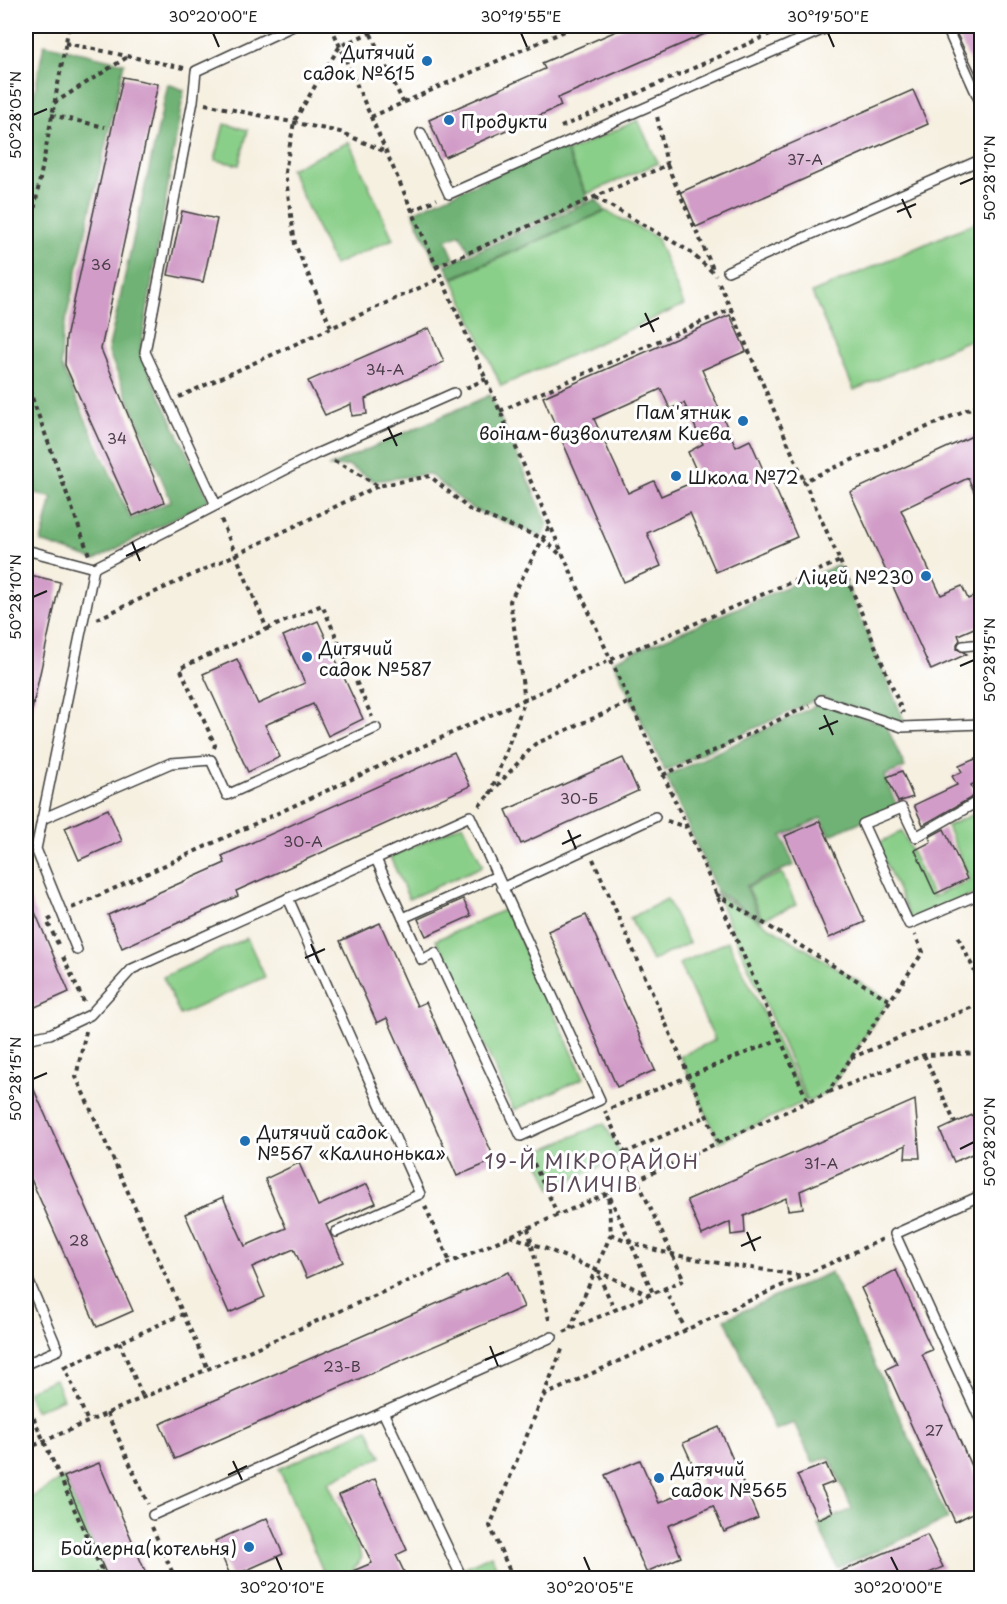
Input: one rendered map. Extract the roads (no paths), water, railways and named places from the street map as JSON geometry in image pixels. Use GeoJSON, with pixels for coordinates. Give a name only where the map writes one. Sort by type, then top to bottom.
{"type":"FeatureCollection","features":[{"type":"Feature","properties":{"kind":"lane"},"geometry":{"type":"LineString","coordinates":[[216,505],[145,352],[193,101],[196,71],[292,26]]}},
{"type":"Feature","properties":{"kind":"lane"},"geometry":{"type":"LineString","coordinates":[[421,133],[449,194],[831,26]]}},
{"type":"Feature","properties":{"kind":"lane"},"geometry":{"type":"LineString","coordinates":[[946,26],[981,106]]}},
{"type":"Feature","properties":{"kind":"lane"},"geometry":{"type":"LineString","coordinates":[[729,271],[981,159]]}},
{"type":"Feature","properties":{"kind":"lane"},"geometry":{"type":"LineString","coordinates":[[26,550],[94,568],[316,454],[454,393]]}},
{"type":"Feature","properties":{"kind":"lane"},"geometry":{"type":"LineString","coordinates":[[77,950],[36,849],[94,568]]}},
{"type":"Feature","properties":{"kind":"lane"},"geometry":{"type":"LineString","coordinates":[[963,646],[981,644]]}},
{"type":"Feature","properties":{"kind":"lane"},"geometry":{"type":"LineString","coordinates":[[821,700],[902,727],[981,724]]}},
{"type":"Feature","properties":{"kind":"lane"},"geometry":{"type":"LineString","coordinates":[[42,819],[171,763],[211,760],[227,795],[376,728]]}},
{"type":"Feature","properties":{"kind":"lane"},"geometry":{"type":"LineString","coordinates":[[981,800],[916,837],[902,808],[863,824],[909,924],[981,893]]}},
{"type":"Feature","properties":{"kind":"lane"},"geometry":{"type":"LineString","coordinates":[[26,1039],[50,1034],[90,1015],[132,969],[470,816],[600,1100],[521,1136],[435,953],[422,960],[376,859]]}},
{"type":"Feature","properties":{"kind":"lane"},"geometry":{"type":"LineString","coordinates":[[502,888],[655,817]]}},
{"type":"Feature","properties":{"kind":"lane"},"geometry":{"type":"LineString","coordinates":[[403,918],[496,876]]}},
{"type":"Feature","properties":{"kind":"lane"},"geometry":{"type":"LineString","coordinates":[[288,898],[420,1194],[336,1232]]}},
{"type":"Feature","properties":{"kind":"lane"},"geometry":{"type":"LineString","coordinates":[[981,1195],[895,1234],[981,1424]]}},
{"type":"Feature","properties":{"kind":"lane"},"geometry":{"type":"LineString","coordinates":[[26,1275],[58,1350],[26,1364]]}},
{"type":"Feature","properties":{"kind":"lane"},"geometry":{"type":"LineString","coordinates":[[153,1515],[552,1337]]}},
{"type":"Feature","properties":{"kind":"lane"},"geometry":{"type":"LineString","coordinates":[[383,1412],[462,1578]]}},
{"type":"Feature","properties":{"kind":"place","name":"Дитячий садок №615"},"geometry":{"type":"Point","coordinates":[427,61]}},
{"type":"Feature","properties":{"kind":"place","name":"Продукти"},"geometry":{"type":"Point","coordinates":[449,120]}},
{"type":"Feature","properties":{"kind":"place","name":"Пам'ятник воїнам-визволителям Києва"},"geometry":{"type":"Point","coordinates":[743,421]}},
{"type":"Feature","properties":{"kind":"place","name":"Школа №72"},"geometry":{"type":"Point","coordinates":[676,476]}},
{"type":"Feature","properties":{"kind":"place","name":"Ліцей №230"},"geometry":{"type":"Point","coordinates":[926,576]}},
{"type":"Feature","properties":{"kind":"place","name":"Дитячий садок №587"},"geometry":{"type":"Point","coordinates":[307,657]}},
{"type":"Feature","properties":{"kind":"place","name":"Дитячий садок №567 «Калинонька»"},"geometry":{"type":"Point","coordinates":[245,1141]}},
{"type":"Feature","properties":{"kind":"place","name":"Дитячий садок №565"},"geometry":{"type":"Point","coordinates":[659,1478]}},
{"type":"Feature","properties":{"kind":"place","name":"Бойлерна(котельня)"},"geometry":{"type":"Point","coordinates":[249,1547]}},
{"type":"Feature","properties":{"kind":"district","name":"19-Й МІКРОРАЙОН БІЛИЧІВ"},"geometry":{"type":"Point","coordinates":[592,1172]}}]}
